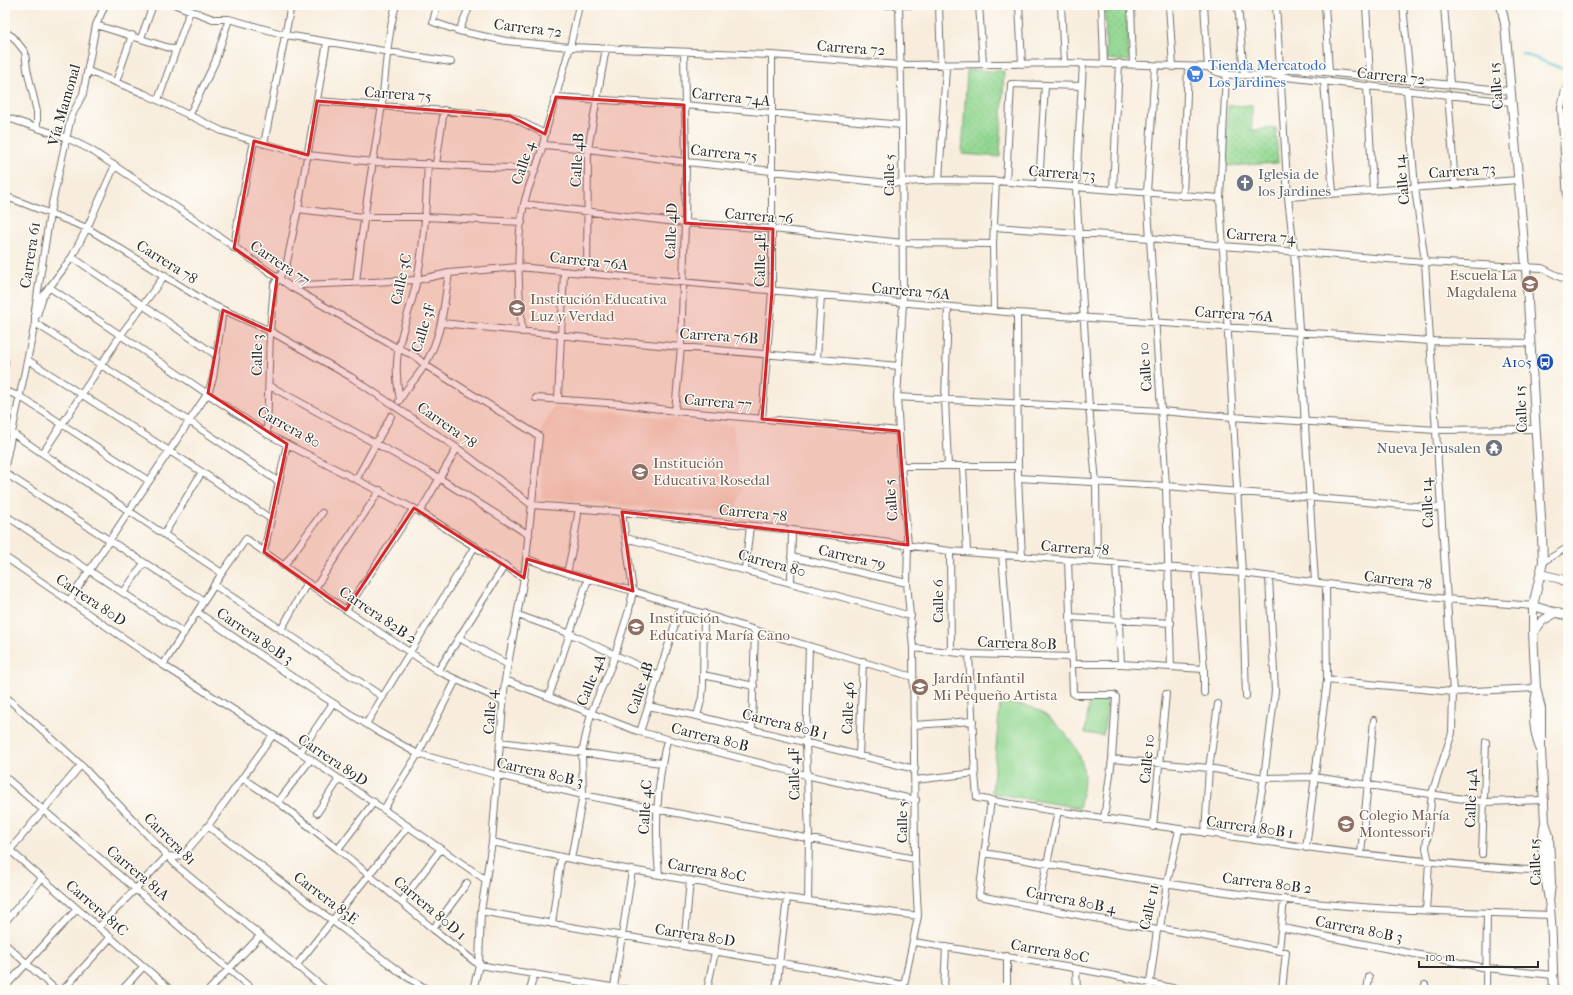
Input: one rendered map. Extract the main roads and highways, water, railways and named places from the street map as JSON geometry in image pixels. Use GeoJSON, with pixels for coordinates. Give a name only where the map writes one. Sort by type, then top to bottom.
{"type":"FeatureCollection","features":[{"type":"Feature","properties":{"kind":"waterway"},"geometry":{"type":"LineString","coordinates":[[1522,53],[1568,71]]}},
{"type":"Feature","properties":{"kind":"place","name":"Tienda Mercatodo Los Jardines"},"geometry":{"type":"Point","coordinates":[1195,74]}},
{"type":"Feature","properties":{"kind":"place","name":"Iglesia de los Jardines"},"geometry":{"type":"Point","coordinates":[1245,183]}},
{"type":"Feature","properties":{"kind":"place","name":"Escuela La Magdalena"},"geometry":{"type":"Point","coordinates":[1530,284]}},
{"type":"Feature","properties":{"kind":"place","name":"Institución Educativa Luz y Verdad"},"geometry":{"type":"Point","coordinates":[517,308]}},
{"type":"Feature","properties":{"kind":"place","name":"A105"},"geometry":{"type":"Point","coordinates":[1545,362]}},
{"type":"Feature","properties":{"kind":"place","name":"Nueva Jerusalen"},"geometry":{"type":"Point","coordinates":[1494,448]}},
{"type":"Feature","properties":{"kind":"place","name":"Institución Educativa Rosedal"},"geometry":{"type":"Point","coordinates":[640,472]}},
{"type":"Feature","properties":{"kind":"place","name":"Institución Educativa María Cano"},"geometry":{"type":"Point","coordinates":[636,627]}},
{"type":"Feature","properties":{"kind":"place","name":"Jardín Infantil Mi Pequeño Artista"},"geometry":{"type":"Point","coordinates":[920,687]}},
{"type":"Feature","properties":{"kind":"place","name":"Colegio María Montessori"},"geometry":{"type":"Point","coordinates":[1346,824]}}]}
